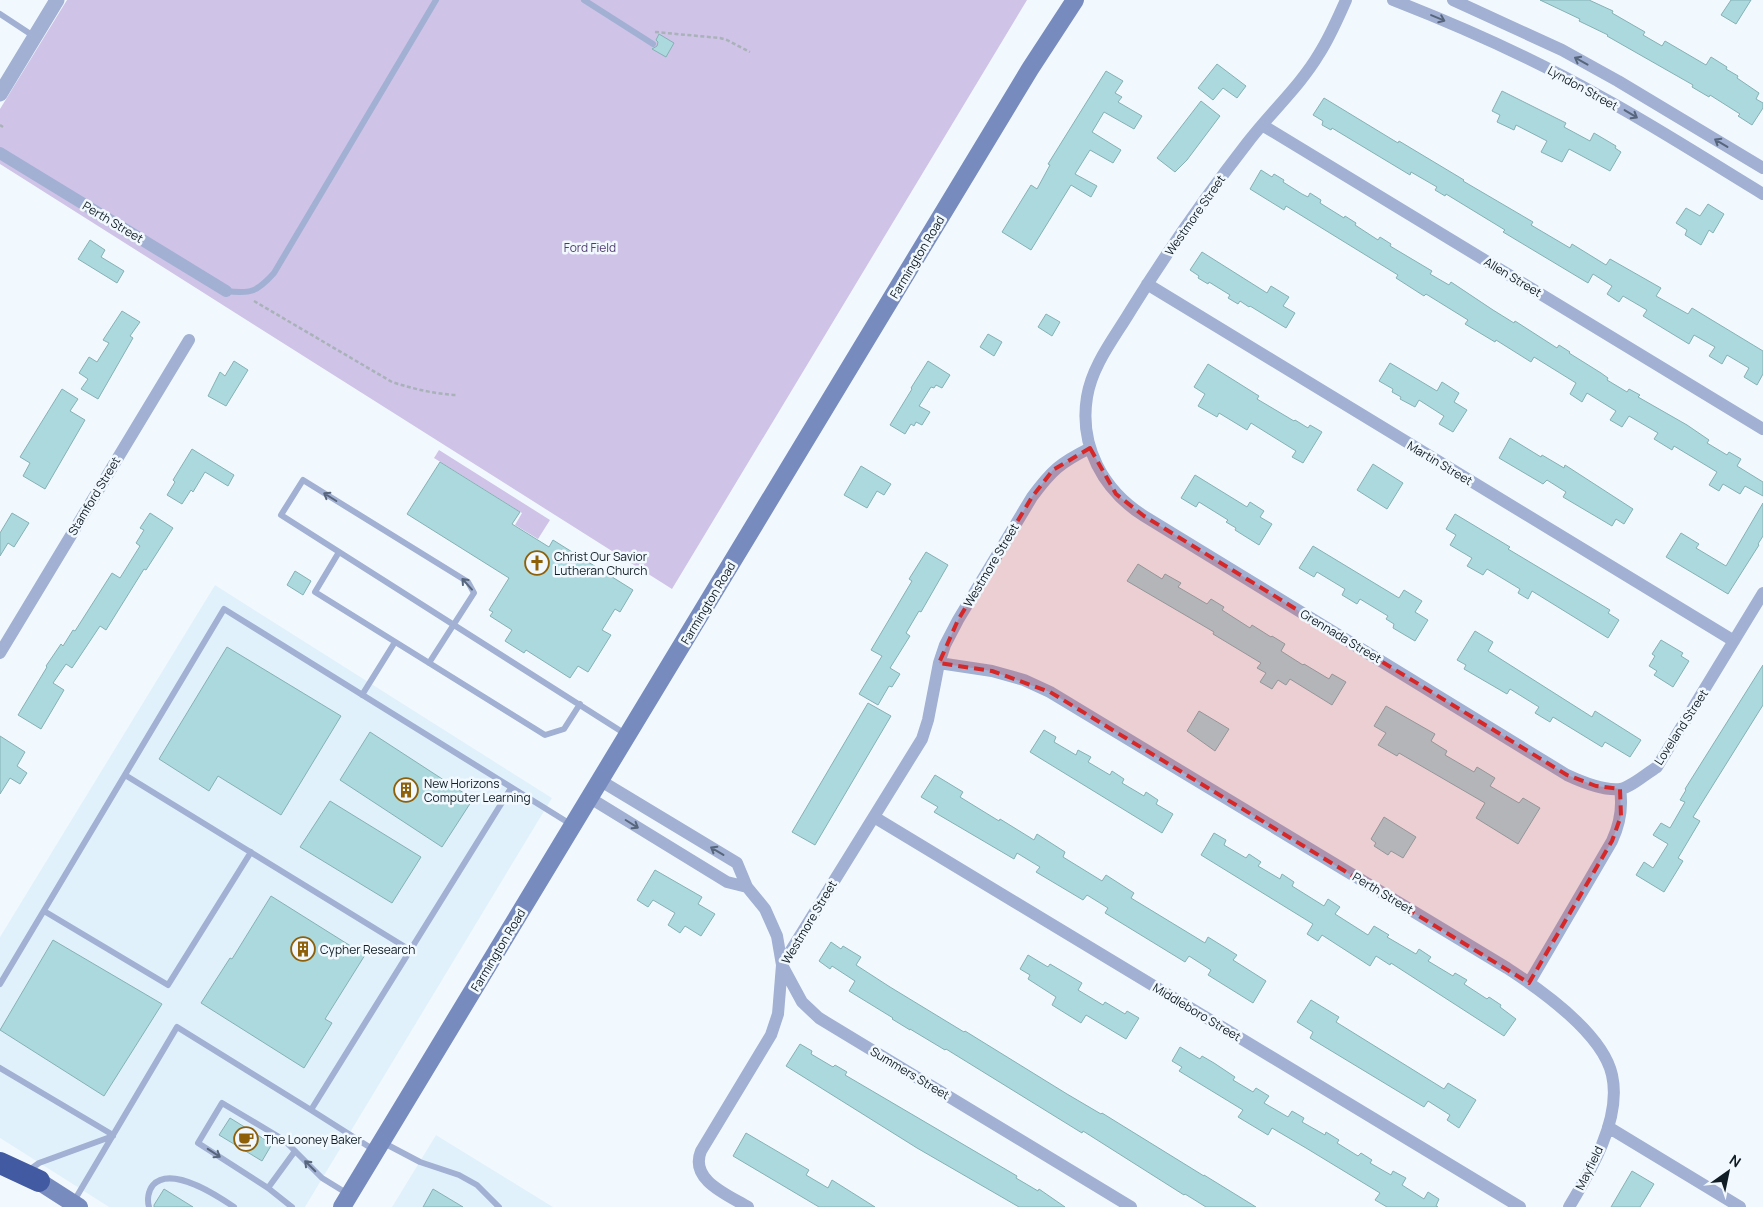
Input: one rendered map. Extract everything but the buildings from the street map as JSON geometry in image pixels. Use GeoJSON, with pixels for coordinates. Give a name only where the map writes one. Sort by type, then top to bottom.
{"type":"FeatureCollection","features":[{"type":"Feature","properties":{"kind":"highway"},"geometry":{"type":"LineString","coordinates":[[0,1162],[32,1177]]}},
{"type":"Feature","properties":{"kind":"main road","name":"Farmington Road"},"geometry":{"type":"LineString","coordinates":[[345,1201],[1025,78],[1075,0]]}},
{"type":"Feature","properties":{"kind":"main road"},"geometry":{"type":"LineString","coordinates":[[0,1158],[76,1205]]}},
{"type":"Feature","properties":{"kind":"street"},"geometry":{"type":"LineString","coordinates":[[0,94],[57,0]]}},
{"type":"Feature","properties":{"kind":"street","name":"Westmore Street"},"geometry":{"type":"LineString","coordinates":[[748,1207],[707,1182],[700,1172],[697,1159],[700,1151],[771,1035],[778,1014],[782,965],[922,739],[928,720],[939,663],[945,645],[958,620],[1032,497],[1053,470],[1068,458],[1090,448],[1086,431],[1087,397],[1092,378],[1099,364],[1147,284],[1197,210],[1319,55],[1346,0]]}},
{"type":"Feature","properties":{"kind":"street","name":"Lyndon Street"},"geometry":{"type":"LineString","coordinates":[[1393,0],[1488,39],[1547,68],[1604,98],[1763,194]]}},
{"type":"Feature","properties":{"kind":"street","name":"Lyndon Street"},"geometry":{"type":"LineString","coordinates":[[1453,0],[1499,20],[1578,59],[1763,168]]}},
{"type":"Feature","properties":{"kind":"street","name":"Allen Street"},"geometry":{"type":"LineString","coordinates":[[1262,125],[1763,429]]}},
{"type":"Feature","properties":{"kind":"street","name":"Perth Street"},"geometry":{"type":"LineString","coordinates":[[0,153],[226,291]]}},
{"type":"Feature","properties":{"kind":"street","name":"Martin Street"},"geometry":{"type":"LineString","coordinates":[[1147,284],[1734,641]]}},
{"type":"Feature","properties":{"kind":"street","name":"Stamford Street"},"geometry":{"type":"LineString","coordinates":[[0,652],[189,340]]}},
{"type":"Feature","properties":{"kind":"street","name":"Grennada Street"},"geometry":{"type":"LineString","coordinates":[[1090,448],[1096,465],[1116,494],[1128,506],[1566,775],[1596,786],[1620,789]]}},
{"type":"Feature","properties":{"kind":"street","name":"Loveland Street"},"geometry":{"type":"LineString","coordinates":[[1620,789],[1630,785],[1657,767],[1763,593]]}},
{"type":"Feature","properties":{"kind":"street","name":"Perth Street"},"geometry":{"type":"LineString","coordinates":[[939,663],[992,671],[1024,680],[1050,692],[1529,982],[1587,1032],[1600,1048],[1612,1075],[1614,1092],[1608,1127]]}},
{"type":"Feature","properties":{"kind":"street","name":"Summers Street"},"geometry":{"type":"LineString","coordinates":[[601,781],[737,863],[747,887],[765,909],[777,936],[782,965],[802,1002],[819,1018],[1131,1207]]}},
{"type":"Feature","properties":{"kind":"street"},"geometry":{"type":"LineString","coordinates":[[1529,982],[1618,830],[1622,802],[1620,789]]}},
{"type":"Feature","properties":{"kind":"street"},"geometry":{"type":"LineString","coordinates":[[590,798],[727,882],[747,887]]}},
{"type":"Feature","properties":{"kind":"street","name":"Middleboro Street"},"geometry":{"type":"LineString","coordinates":[[874,817],[1520,1207]]}},
{"type":"Feature","properties":{"kind":"street"},"geometry":{"type":"LineString","coordinates":[[1608,1127],[1740,1207]]}},
{"type":"Feature","properties":{"kind":"street","name":"Mayfield"},"geometry":{"type":"LineString","coordinates":[[1569,1207],[1586,1178],[1608,1127]]}},
{"type":"Feature","properties":{"kind":"lane"},"geometry":{"type":"LineString","coordinates":[[226,291],[245,294],[261,287],[274,273],[436,0]]}},
{"type":"Feature","properties":{"kind":"lane"},"geometry":{"type":"LineString","coordinates":[[584,0],[653,44]]}},
{"type":"Feature","properties":{"kind":"lane"},"geometry":{"type":"LineString","coordinates":[[0,14],[35,37]]}},
{"type":"Feature","properties":{"kind":"lane"},"geometry":{"type":"LineString","coordinates":[[430,663],[455,625],[474,593],[468,582],[303,480],[280,515],[455,625],[580,704],[628,736]]}},
{"type":"Feature","properties":{"kind":"lane"},"geometry":{"type":"LineString","coordinates":[[339,552],[315,592],[545,735],[564,729],[580,704]]}},
{"type":"Feature","properties":{"kind":"lane"},"geometry":{"type":"LineString","coordinates":[[0,984],[224,609],[573,826]]}},
{"type":"Feature","properties":{"kind":"lane"},"geometry":{"type":"LineString","coordinates":[[362,695],[395,642]]}},
{"type":"Feature","properties":{"kind":"lane"},"geometry":{"type":"LineString","coordinates":[[125,775],[410,950]]}},
{"type":"Feature","properties":{"kind":"lane"},"geometry":{"type":"LineString","coordinates":[[311,1110],[511,788]]}},
{"type":"Feature","properties":{"kind":"lane"},"geometry":{"type":"LineString","coordinates":[[44,910],[168,986],[251,852]]}},
{"type":"Feature","properties":{"kind":"lane"},"geometry":{"type":"LineString","coordinates":[[76,1205],[113,1136],[177,1027],[311,1110],[378,1146],[465,1178],[477,1185],[499,1207]]}},
{"type":"Feature","properties":{"kind":"lane"},"geometry":{"type":"LineString","coordinates":[[0,1068],[113,1136]]}},
{"type":"Feature","properties":{"kind":"lane"},"geometry":{"type":"LineString","coordinates":[[292,1207],[268,1188],[198,1143],[222,1103],[284,1140],[345,1201]]}},
{"type":"Feature","properties":{"kind":"lane"},"geometry":{"type":"LineString","coordinates":[[32,1177],[39,1163],[113,1136]]}},
{"type":"Feature","properties":{"kind":"lane"},"geometry":{"type":"LineString","coordinates":[[268,1188],[295,1151]]}},
{"type":"Feature","properties":{"kind":"lane"},"geometry":{"type":"LineString","coordinates":[[150,1207],[148,1202],[149,1191],[154,1184],[162,1179],[173,1179],[202,1186],[234,1207]]}},
{"type":"Feature","properties":{"kind":"path"},"geometry":{"type":"LineString","coordinates":[[629,29],[720,38],[728,40],[750,52]]}},
{"type":"Feature","properties":{"kind":"path"},"geometry":{"type":"LineString","coordinates":[[245,294],[261,306],[392,382],[415,390],[438,394],[457,394]]}},
{"type":"Feature","properties":{"kind":"highlighted area"},"geometry":{"type":"Polygon","coordinates":[[[1090,448],[1116,494],[1144,516],[1567,775],[1596,786],[1620,789],[1621,816],[1612,841],[1529,983],[1050,692],[992,671],[939,663],[958,620],[1032,497],[1053,470],[1090,448]]]}},
{"type":"Feature","properties":{"kind":"shaded area"},"geometry":{"type":"Polygon","coordinates":[[[215,585],[552,798],[305,1207],[109,1207],[0,1138],[0,937],[215,585]]]}},
{"type":"Feature","properties":{"kind":"shaded area"},"geometry":{"type":"Polygon","coordinates":[[[436,1135],[553,1207],[392,1207],[436,1135]]]}},
{"type":"Feature","properties":{"kind":"green space","name":"Ford Field"},"geometry":{"type":"Polygon","coordinates":[[[67,0],[1027,0],[672,589],[0,164],[0,109],[67,0]]]}},
{"type":"Feature","properties":{"kind":"green space"},"geometry":{"type":"Polygon","coordinates":[[[439,450],[550,520],[538,539],[515,525],[522,513],[434,458],[439,450]]]}},
{"type":"Feature","properties":{"kind":"place","name":"Christ Our Savior Lutheran Church"},"geometry":{"type":"Point","coordinates":[537,563]}},
{"type":"Feature","properties":{"kind":"place","name":"New Horizons Computer Learning"},"geometry":{"type":"Point","coordinates":[406,790]}},
{"type":"Feature","properties":{"kind":"place","name":"Cypher Research"},"geometry":{"type":"Point","coordinates":[303,949]}},
{"type":"Feature","properties":{"kind":"place","name":"The Looney Baker"},"geometry":{"type":"Point","coordinates":[246,1139]}}]}
